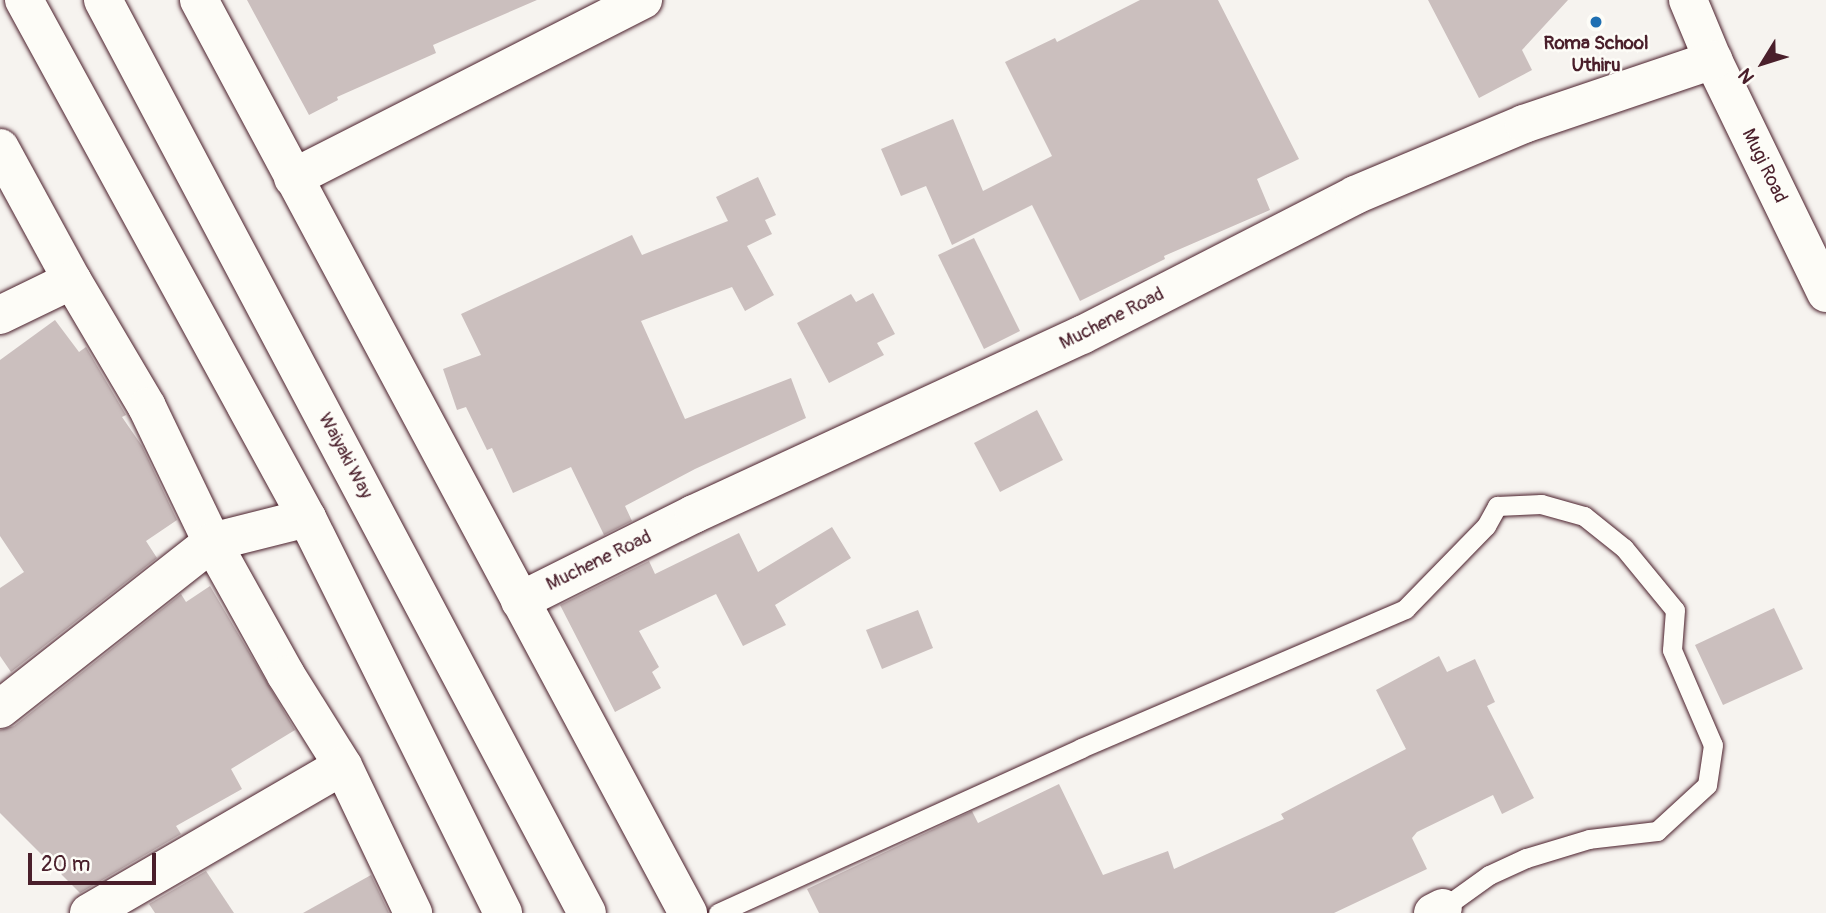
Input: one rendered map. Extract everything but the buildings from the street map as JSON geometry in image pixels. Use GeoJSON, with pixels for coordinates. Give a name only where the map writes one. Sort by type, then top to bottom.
{"type":"FeatureCollection","features":[{"type":"Feature","properties":{"kind":"main road"},"geometry":{"type":"LineString","coordinates":[[24,0],[307,518],[503,913]]}},
{"type":"Feature","properties":{"kind":"main road","name":"Waiyaki Way"},"geometry":{"type":"LineString","coordinates":[[103,0],[587,913]]}},
{"type":"Feature","properties":{"kind":"main road"},"geometry":{"type":"LineString","coordinates":[[199,0],[688,913]]}},
{"type":"Feature","properties":{"kind":"main road"},"geometry":{"type":"LineString","coordinates":[[293,178],[643,0]]}},
{"type":"Feature","properties":{"kind":"main road","name":"Mugi Road"},"geometry":{"type":"LineString","coordinates":[[1688,0],[1713,60],[1812,234],[1826,293]]}},
{"type":"Feature","properties":{"kind":"main road","name":"Muchene Road"},"geometry":{"type":"LineString","coordinates":[[520,601],[694,514],[1082,335],[1355,195],[1524,124],[1713,60]]}},
{"type":"Feature","properties":{"kind":"main road"},"geometry":{"type":"LineString","coordinates":[[0,148],[72,280],[147,407],[212,542],[286,676],[343,766],[413,913]]}},
{"type":"Feature","properties":{"kind":"main road"},"geometry":{"type":"LineString","coordinates":[[0,315],[72,280]]}},
{"type":"Feature","properties":{"kind":"main road"},"geometry":{"type":"LineString","coordinates":[[0,709],[212,542],[307,518]]}},
{"type":"Feature","properties":{"kind":"main road"},"geometry":{"type":"LineString","coordinates":[[89,913],[343,766]]}},
{"type":"Feature","properties":{"kind":"lane"},"geometry":{"type":"LineString","coordinates":[[718,913],[1081,748],[1405,609],[1486,526],[1497,506],[1541,504],[1584,516],[1624,548],[1675,610],[1672,650],[1713,745],[1707,785],[1657,831],[1589,839],[1526,858],[1489,875],[1438,910]]}},
{"type":"Feature","properties":{"kind":"place","name":"Roma School Uthiru"},"geometry":{"type":"Point","coordinates":[1596,22]}}]}
